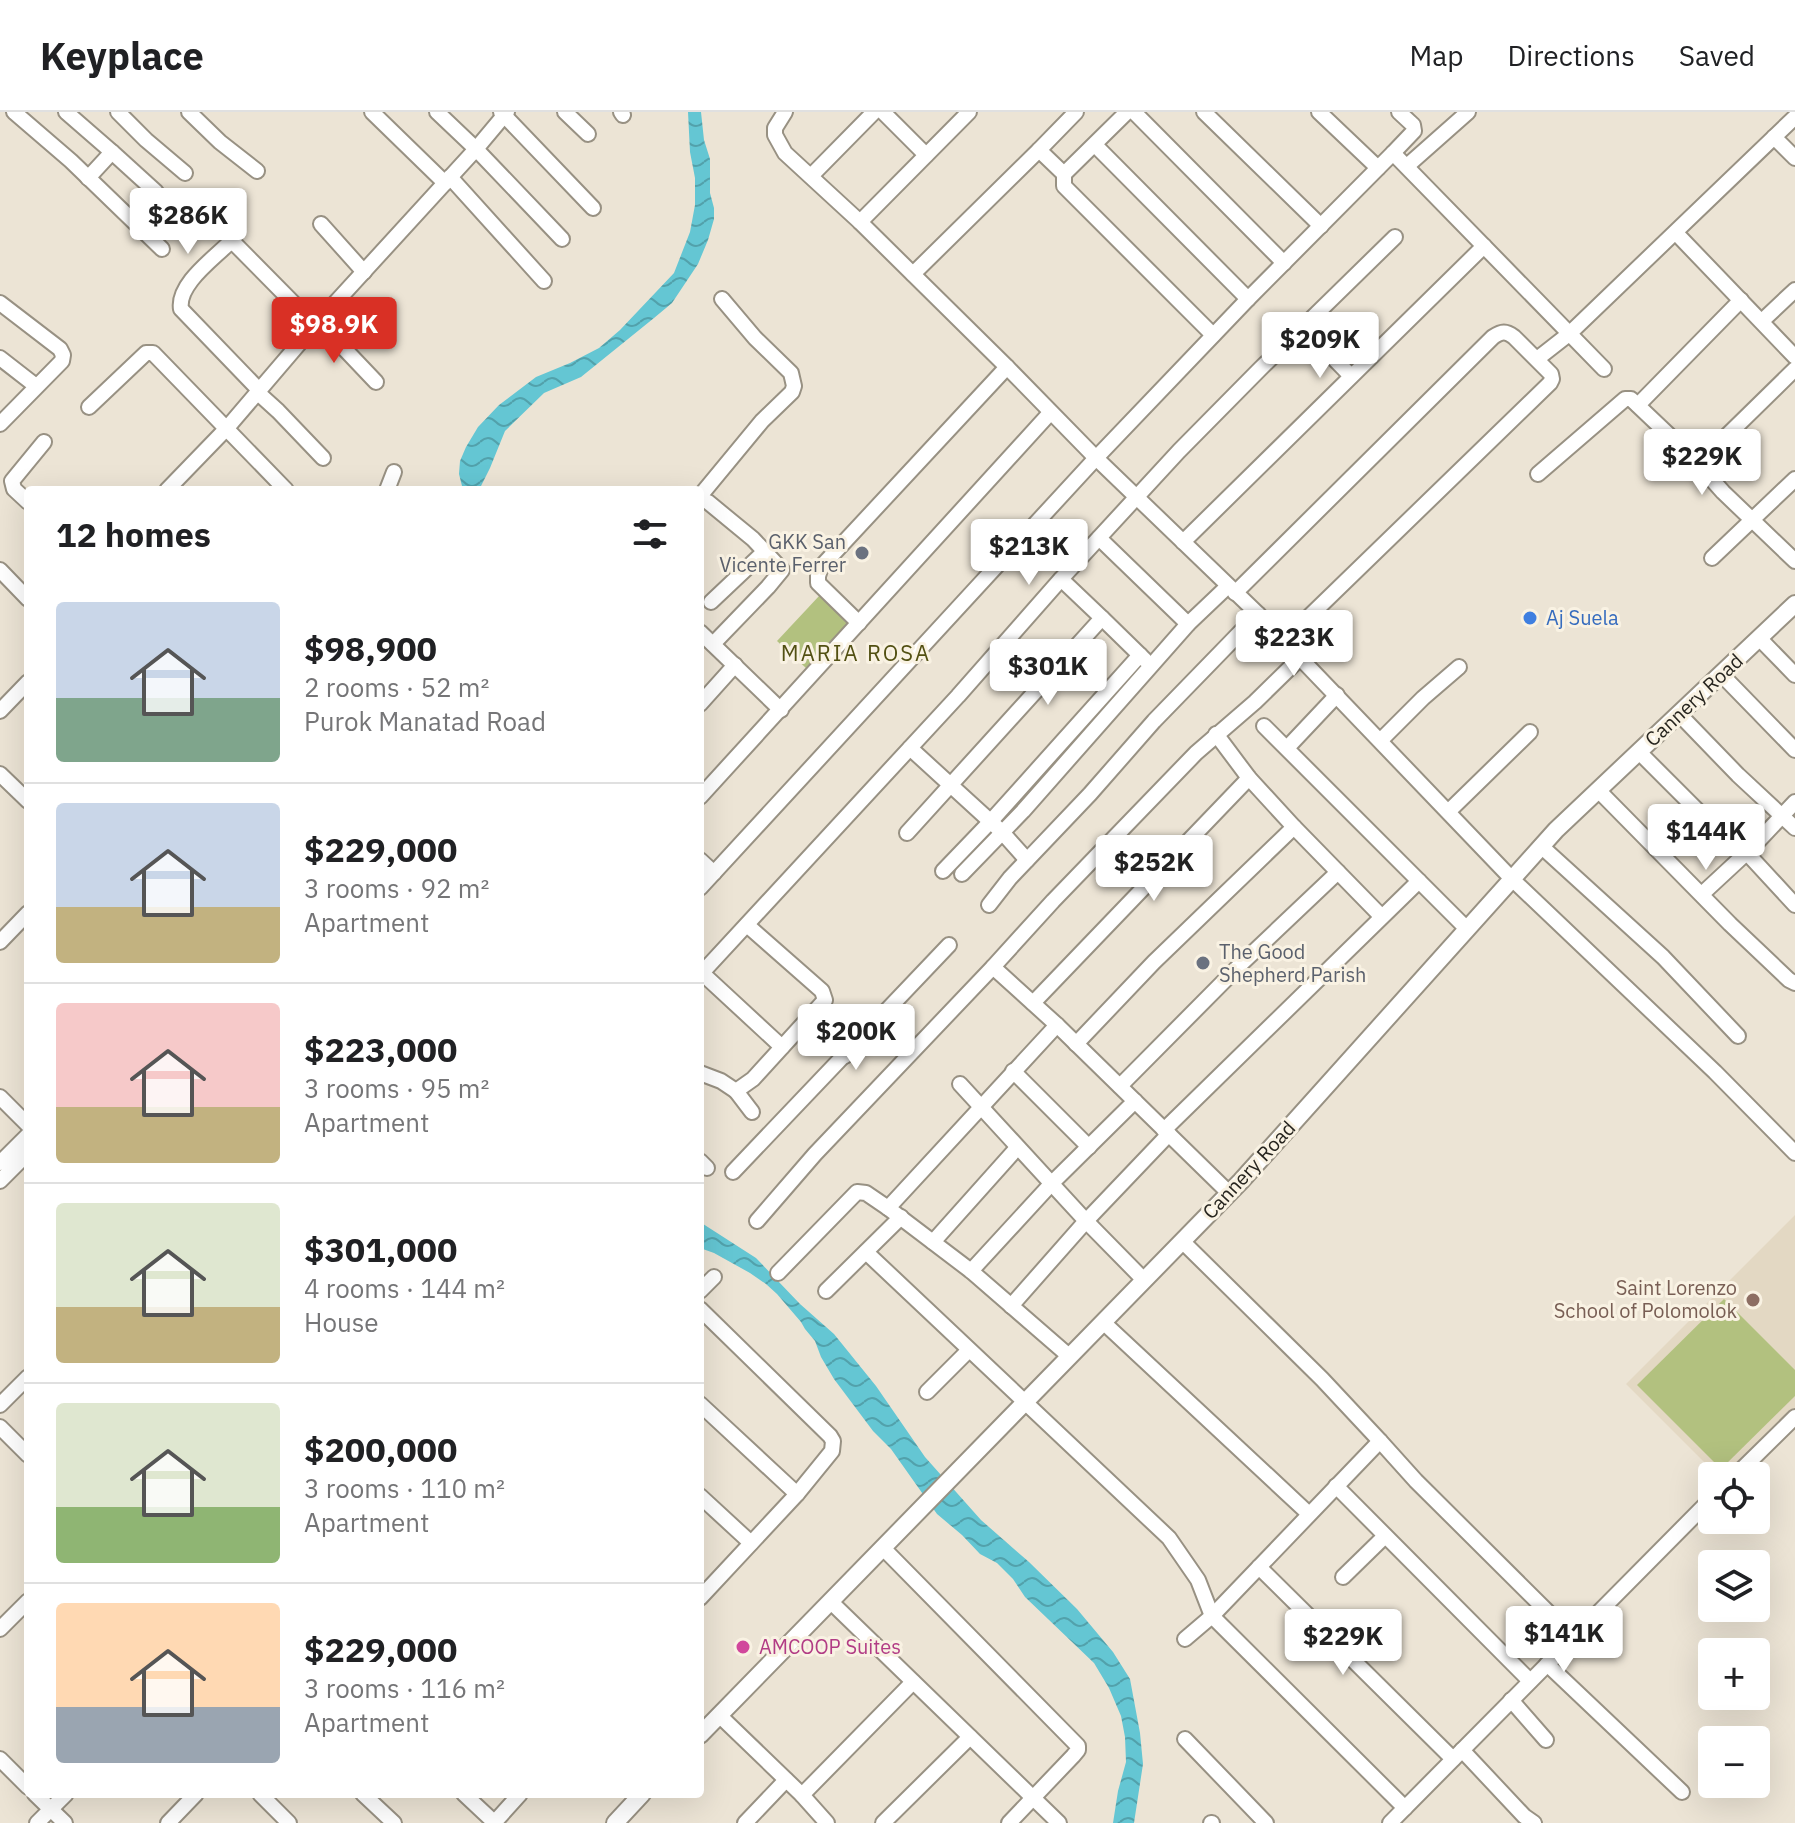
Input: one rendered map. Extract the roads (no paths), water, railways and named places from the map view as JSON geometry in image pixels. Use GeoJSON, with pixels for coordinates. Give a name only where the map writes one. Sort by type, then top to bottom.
{"type":"FeatureCollection","features":[{"type":"Feature","properties":{"kind":"main road","name":"Cannery Road"},"geometry":{"type":"LineString","coordinates":[[704,1731],[1229,1193],[1541,846],[1795,604]]}},
{"type":"Feature","properties":{"kind":"main road"},"geometry":{"type":"LineString","coordinates":[[615,1823],[638,1798]]}},
{"type":"Feature","properties":{"kind":"street"},"geometry":{"type":"LineString","coordinates":[[14,112],[162,249]]}},
{"type":"Feature","properties":{"kind":"street"},"geometry":{"type":"LineString","coordinates":[[66,112],[156,192]]}},
{"type":"Feature","properties":{"kind":"street"},"geometry":{"type":"LineString","coordinates":[[118,112],[185,173]]}},
{"type":"Feature","properties":{"kind":"street"},"geometry":{"type":"LineString","coordinates":[[189,112],[257,171]]}},
{"type":"Feature","properties":{"kind":"street"},"geometry":{"type":"LineString","coordinates":[[372,112],[447,180],[544,281]]}},
{"type":"Feature","properties":{"kind":"street"},"geometry":{"type":"LineString","coordinates":[[437,112],[562,239]]}},
{"type":"Feature","properties":{"kind":"street"},"geometry":{"type":"LineString","coordinates":[[565,112],[588,134]]}},
{"type":"Feature","properties":{"kind":"street"},"geometry":{"type":"LineString","coordinates":[[785,112],[775,128],[778,143],[785,153],[860,222],[1050,413],[1258,614],[1512,879],[1715,1072],[1795,1153]]}},
{"type":"Feature","properties":{"kind":"street"},"geometry":{"type":"LineString","coordinates":[[811,176],[874,112]]}},
{"type":"Feature","properties":{"kind":"street"},"geometry":{"type":"LineString","coordinates":[[883,112],[926,155]]}},
{"type":"Feature","properties":{"kind":"street"},"geometry":{"type":"LineString","coordinates":[[913,274],[1076,112]]}},
{"type":"Feature","properties":{"kind":"street"},"geometry":{"type":"LineString","coordinates":[[1064,174],[1127,112]]}},
{"type":"Feature","properties":{"kind":"street"},"geometry":{"type":"LineString","coordinates":[[1134,112],[1284,263]]}},
{"type":"Feature","properties":{"kind":"street"},"geometry":{"type":"LineString","coordinates":[[1204,112],[1321,226]]}},
{"type":"Feature","properties":{"kind":"street"},"geometry":{"type":"LineString","coordinates":[[1319,112],[1378,168]]}},
{"type":"Feature","properties":{"kind":"street"},"geometry":{"type":"LineString","coordinates":[[704,884],[1096,458],[1414,131],[1413,125],[1399,112]]}},
{"type":"Feature","properties":{"kind":"street"},"geometry":{"type":"LineString","coordinates":[[1407,166],[1468,112]]}},
{"type":"Feature","properties":{"kind":"street"},"geometry":{"type":"LineString","coordinates":[[172,486],[476,149],[504,113],[593,208]]}},
{"type":"Feature","properties":{"kind":"street"},"geometry":{"type":"LineString","coordinates":[[860,222],[964,114]]}},
{"type":"Feature","properties":{"kind":"street"},"geometry":{"type":"LineString","coordinates":[[1537,359],[1569,334],[1795,117]]}},
{"type":"Feature","properties":{"kind":"street"},"geometry":{"type":"LineString","coordinates":[[1774,137],[1795,158]]}},
{"type":"Feature","properties":{"kind":"street"},"geometry":{"type":"LineString","coordinates":[[1095,145],[1248,299]]}},
{"type":"Feature","properties":{"kind":"street"},"geometry":{"type":"LineString","coordinates":[[1039,150],[1064,174],[1064,186],[1071,194],[1213,335]]}},
{"type":"Feature","properties":{"kind":"street"},"geometry":{"type":"LineString","coordinates":[[88,178],[112,152]]}},
{"type":"Feature","properties":{"kind":"street"},"geometry":{"type":"LineString","coordinates":[[1393,153],[1604,369]]}},
{"type":"Feature","properties":{"kind":"street"},"geometry":{"type":"LineString","coordinates":[[321,224],[364,272]]}},
{"type":"Feature","properties":{"kind":"street"},"geometry":{"type":"LineString","coordinates":[[1676,233],[1795,357]]}},
{"type":"Feature","properties":{"kind":"street"},"geometry":{"type":"LineString","coordinates":[[704,971],[1179,451],[1395,237]]}},
{"type":"Feature","properties":{"kind":"street"},"geometry":{"type":"LineString","coordinates":[[323,458],[181,309],[180,302],[189,282],[228,244],[234,243],[376,382]]}},
{"type":"Feature","properties":{"kind":"street"},"geometry":{"type":"LineString","coordinates":[[1183,542],[1484,246]]}},
{"type":"Feature","properties":{"kind":"street"},"geometry":{"type":"LineString","coordinates":[[1762,321],[1795,290]]}},
{"type":"Feature","properties":{"kind":"street"},"geometry":{"type":"LineString","coordinates":[[704,492],[794,386],[791,373],[755,338],[722,299]]}},
{"type":"Feature","properties":{"kind":"street"},"geometry":{"type":"LineString","coordinates":[[1638,405],[1741,300]]}},
{"type":"Feature","properties":{"kind":"street"},"geometry":{"type":"LineString","coordinates":[[0,303],[62,352],[62,361],[0,424]]}},
{"type":"Feature","properties":{"kind":"street"},"geometry":{"type":"LineString","coordinates":[[1303,327],[1351,376]]}},
{"type":"Feature","properties":{"kind":"street"},"geometry":{"type":"LineString","coordinates":[[962,874],[1023,811],[1188,624],[1231,589],[1493,337],[1500,332],[1508,332],[1551,374],[1550,383],[1284,641]]}},
{"type":"Feature","properties":{"kind":"street"},"geometry":{"type":"LineString","coordinates":[[89,407],[146,353],[153,353],[282,486]]}},
{"type":"Feature","properties":{"kind":"street"},"geometry":{"type":"LineString","coordinates":[[0,358],[36,386]]}},
{"type":"Feature","properties":{"kind":"street"},"geometry":{"type":"LineString","coordinates":[[859,623],[818,583],[821,567],[1007,367]]}},
{"type":"Feature","properties":{"kind":"street"},"geometry":{"type":"LineString","coordinates":[[1698,464],[1795,369]]}},
{"type":"Feature","properties":{"kind":"street"},"geometry":{"type":"LineString","coordinates":[[1538,474],[1625,399],[1631,399],[1795,561]]}},
{"type":"Feature","properties":{"kind":"street"},"geometry":{"type":"LineString","coordinates":[[704,793],[1050,413]]}},
{"type":"Feature","properties":{"kind":"street"},"geometry":{"type":"LineString","coordinates":[[24,498],[14,489],[12,481],[44,442]]}},
{"type":"Feature","properties":{"kind":"street"},"geometry":{"type":"LineString","coordinates":[[389,486],[394,472]]}},
{"type":"Feature","properties":{"kind":"street"},"geometry":{"type":"LineString","coordinates":[[1712,558],[1795,479]]}},
{"type":"Feature","properties":{"kind":"street"},"geometry":{"type":"LineString","coordinates":[[704,500],[781,568],[781,572],[713,644]]}},
{"type":"Feature","properties":{"kind":"street"},"geometry":{"type":"LineString","coordinates":[[1099,538],[1188,624]]}},
{"type":"Feature","properties":{"kind":"street"},"geometry":{"type":"LineString","coordinates":[[711,602],[765,551]]}},
{"type":"Feature","properties":{"kind":"street"},"geometry":{"type":"LineString","coordinates":[[0,570],[24,595]]}},
{"type":"Feature","properties":{"kind":"street"},"geometry":{"type":"LineString","coordinates":[[1061,579],[1152,666]]}},
{"type":"Feature","properties":{"kind":"street"},"geometry":{"type":"LineString","coordinates":[[989,905],[1154,721],[1258,614]]}},
{"type":"Feature","properties":{"kind":"street"},"geometry":{"type":"LineString","coordinates":[[907,833],[1102,618]]}},
{"type":"Feature","properties":{"kind":"street"},"geometry":{"type":"LineString","coordinates":[[704,636],[781,710]]}},
{"type":"Feature","properties":{"kind":"street"},"geometry":{"type":"LineString","coordinates":[[1759,638],[1795,675]]}},
{"type":"Feature","properties":{"kind":"street"},"geometry":{"type":"LineString","coordinates":[[943,871],[1140,655]]}},
{"type":"Feature","properties":{"kind":"street"},"geometry":{"type":"LineString","coordinates":[[757,1221],[815,1154],[1053,901],[1216,734],[1255,702],[1300,658]]}},
{"type":"Feature","properties":{"kind":"street"},"geometry":{"type":"LineString","coordinates":[[704,700],[735,665]]}},
{"type":"Feature","properties":{"kind":"street"},"geometry":{"type":"LineString","coordinates":[[1381,740],[1459,667]]}},
{"type":"Feature","properties":{"kind":"street"},"geometry":{"type":"LineString","coordinates":[[1721,674],[1795,750]]}},
{"type":"Feature","properties":{"kind":"street"},"geometry":{"type":"LineString","coordinates":[[0,711],[24,686]]}},
{"type":"Feature","properties":{"kind":"street"},"geometry":{"type":"LineString","coordinates":[[1287,748],[1337,695]]}},
{"type":"Feature","properties":{"kind":"street"},"geometry":{"type":"LineString","coordinates":[[1679,714],[1795,828]]}},
{"type":"Feature","properties":{"kind":"street"},"geometry":{"type":"LineString","coordinates":[[1264,726],[1467,929]]}},
{"type":"Feature","properties":{"kind":"street"},"geometry":{"type":"LineString","coordinates":[[1449,811],[1530,732]]}},
{"type":"Feature","properties":{"kind":"street"},"geometry":{"type":"LineString","coordinates":[[1216,734],[1249,778],[1381,916]]}},
{"type":"Feature","properties":{"kind":"street"},"geometry":{"type":"LineString","coordinates":[[910,748],[991,821],[1027,860]]}},
{"type":"Feature","properties":{"kind":"street"},"geometry":{"type":"LineString","coordinates":[[1639,752],[1795,905]]}},
{"type":"Feature","properties":{"kind":"street"},"geometry":{"type":"LineString","coordinates":[[0,774],[24,797]]}},
{"type":"Feature","properties":{"kind":"street"},"geometry":{"type":"LineString","coordinates":[[1033,1003],[1249,778]]}},
{"type":"Feature","properties":{"kind":"street"},"geometry":{"type":"LineString","coordinates":[[1598,790],[1730,924],[1795,983]]}},
{"type":"Feature","properties":{"kind":"street"},"geometry":{"type":"LineString","coordinates":[[1702,894],[1795,802]]}},
{"type":"Feature","properties":{"kind":"street"},"geometry":{"type":"LineString","coordinates":[[1076,1044],[1154,962],[1294,827]]}},
{"type":"Feature","properties":{"kind":"street"},"geometry":{"type":"LineString","coordinates":[[1541,846],[1663,957],[1738,1036]]}},
{"type":"Feature","properties":{"kind":"street"},"geometry":{"type":"LineString","coordinates":[[704,864],[714,873]]}},
{"type":"Feature","properties":{"kind":"street"},"geometry":{"type":"LineString","coordinates":[[1120,1086],[1338,872]]}},
{"type":"Feature","properties":{"kind":"street"},"geometry":{"type":"LineString","coordinates":[[1011,1306],[1167,1132],[1419,881]]}},
{"type":"Feature","properties":{"kind":"street"},"geometry":{"type":"LineString","coordinates":[[0,942],[24,917]]}},
{"type":"Feature","properties":{"kind":"street"},"geometry":{"type":"LineString","coordinates":[[736,1091],[753,1079],[825,1000],[822,991],[747,925]]}},
{"type":"Feature","properties":{"kind":"street"},"geometry":{"type":"LineString","coordinates":[[733,1172],[949,945]]}},
{"type":"Feature","properties":{"kind":"street"},"geometry":{"type":"LineString","coordinates":[[993,967],[1229,1193]]}},
{"type":"Feature","properties":{"kind":"street"},"geometry":{"type":"LineString","coordinates":[[704,977],[782,1047]]}},
{"type":"Feature","properties":{"kind":"street"},"geometry":{"type":"LineString","coordinates":[[808,1020],[845,1056]]}},
{"type":"Feature","properties":{"kind":"street"},"geometry":{"type":"LineString","coordinates":[[888,1208],[1057,1025]]}},
{"type":"Feature","properties":{"kind":"street"},"geometry":{"type":"LineString","coordinates":[[1013,1071],[1089,1147]]}},
{"type":"Feature","properties":{"kind":"street"},"geometry":{"type":"LineString","coordinates":[[704,1075],[736,1091],[752,1112]]}},
{"type":"Feature","properties":{"kind":"street"},"geometry":{"type":"LineString","coordinates":[[960,1084],[1143,1279]]}},
{"type":"Feature","properties":{"kind":"street"},"geometry":{"type":"LineString","coordinates":[[0,1097],[24,1121]]}},
{"type":"Feature","properties":{"kind":"street"},"geometry":{"type":"LineString","coordinates":[[971,1271],[1052,1183],[1135,1101]]}},
{"type":"Feature","properties":{"kind":"street"},"geometry":{"type":"LineString","coordinates":[[0,1163],[24,1139]]}},
{"type":"Feature","properties":{"kind":"street"},"geometry":{"type":"LineString","coordinates":[[933,1242],[1017,1148]]}},
{"type":"Feature","properties":{"kind":"street"},"geometry":{"type":"LineString","coordinates":[[0,1181],[24,1157]]}},
{"type":"Feature","properties":{"kind":"street"},"geometry":{"type":"LineString","coordinates":[[778,1273],[857,1192],[866,1193],[971,1271],[1069,1356]]}},
{"type":"Feature","properties":{"kind":"street"},"geometry":{"type":"LineString","coordinates":[[826,1291],[901,1217]]}},
{"type":"Feature","properties":{"kind":"street"},"geometry":{"type":"LineString","coordinates":[[1182,1241],[1322,1379],[1416,1481],[1574,1638]]}},
{"type":"Feature","properties":{"kind":"street"},"geometry":{"type":"LineString","coordinates":[[866,1252],[1169,1538],[1198,1580],[1212,1616],[1405,1808]]}},
{"type":"Feature","properties":{"kind":"street"},"geometry":{"type":"LineString","coordinates":[[704,1287],[714,1277]]}},
{"type":"Feature","properties":{"kind":"street"},"geometry":{"type":"LineString","coordinates":[[704,1313],[833,1441],[832,1451],[797,1494],[704,1592]]}},
{"type":"Feature","properties":{"kind":"street"},"geometry":{"type":"LineString","coordinates":[[1103,1322],[1309,1514]]}},
{"type":"Feature","properties":{"kind":"street"},"geometry":{"type":"LineString","coordinates":[[927,1392],[969,1350]]}},
{"type":"Feature","properties":{"kind":"street"},"geometry":{"type":"LineString","coordinates":[[0,1405],[24,1381]]}},
{"type":"Feature","properties":{"kind":"street"},"geometry":{"type":"LineString","coordinates":[[704,1408],[797,1494]]}},
{"type":"Feature","properties":{"kind":"street"},"geometry":{"type":"LineString","coordinates":[[0,1427],[24,1451]]}},
{"type":"Feature","properties":{"kind":"street"},"geometry":{"type":"LineString","coordinates":[[1751,1462],[1791,1428]]}},
{"type":"Feature","properties":{"kind":"street"},"geometry":{"type":"LineString","coordinates":[[1185,1639],[1212,1616],[1380,1441]]}},
{"type":"Feature","properties":{"kind":"street"},"geometry":{"type":"LineString","coordinates":[[1336,1486],[1530,1681]]}},
{"type":"Feature","properties":{"kind":"street"},"geometry":{"type":"LineString","coordinates":[[704,1500],[751,1543]]}},
{"type":"Feature","properties":{"kind":"street"},"geometry":{"type":"LineString","coordinates":[[1390,1823],[1698,1512]]}},
{"type":"Feature","properties":{"kind":"street"},"geometry":{"type":"LineString","coordinates":[[1343,1577],[1385,1536]]}},
{"type":"Feature","properties":{"kind":"street"},"geometry":{"type":"LineString","coordinates":[[883,1548],[1076,1743],[1078,1750],[1009,1823]]}},
{"type":"Feature","properties":{"kind":"street"},"geometry":{"type":"LineString","coordinates":[[1259,1567],[1534,1823]]}},
{"type":"Feature","properties":{"kind":"street"},"geometry":{"type":"LineString","coordinates":[[831,1602],[1059,1823]]}},
{"type":"Feature","properties":{"kind":"street"},"geometry":{"type":"LineString","coordinates":[[0,1629],[24,1605]]}},
{"type":"Feature","properties":{"kind":"street"},"geometry":{"type":"LineString","coordinates":[[1547,1664],[1682,1792]]}},
{"type":"Feature","properties":{"kind":"street"},"geometry":{"type":"LineString","coordinates":[[802,1795],[913,1682]]}},
{"type":"Feature","properties":{"kind":"street"},"geometry":{"type":"LineString","coordinates":[[1511,1700],[1546,1740]]}},
{"type":"Feature","properties":{"kind":"street"},"geometry":{"type":"LineString","coordinates":[[719,1715],[827,1823]]}},
{"type":"Feature","properties":{"kind":"street"},"geometry":{"type":"LineString","coordinates":[[883,1823],[970,1737]]}},
{"type":"Feature","properties":{"kind":"street"},"geometry":{"type":"LineString","coordinates":[[1185,1739],[1266,1823]]}},
{"type":"Feature","properties":{"kind":"street"},"geometry":{"type":"LineString","coordinates":[[1,1761],[24,1783]]}},
{"type":"Feature","properties":{"kind":"street"},"geometry":{"type":"LineString","coordinates":[[745,1823],[786,1780]]}},
{"type":"Feature","properties":{"kind":"street"},"geometry":{"type":"LineString","coordinates":[[39,1798],[65,1823]]}},
{"type":"Feature","properties":{"kind":"street"},"geometry":{"type":"LineString","coordinates":[[37,1823],[62,1798]]}},
{"type":"Feature","properties":{"kind":"street"},"geometry":{"type":"LineString","coordinates":[[177,1820],[193,1798]]}},
{"type":"Feature","properties":{"kind":"street"},"geometry":{"type":"LineString","coordinates":[[264,1798],[289,1823]]}},
{"type":"Feature","properties":{"kind":"street"},"geometry":{"type":"LineString","coordinates":[[367,1798],[394,1823]]}},
{"type":"Feature","properties":{"kind":"street"},"geometry":{"type":"LineString","coordinates":[[468,1798],[494,1823],[516,1798]]}},
{"type":"Feature","properties":{"kind":"water"},"geometry":{"type":"Polygon","coordinates":[[[688,112],[701,112],[710,159],[714,219],[698,264],[672,303],[581,377],[544,393],[505,431],[481,486],[462,486],[460,461],[466,447],[478,427],[499,405],[536,377],[599,348],[674,273],[690,232],[695,205],[695,178],[688,112]]]}},
{"type":"Feature","properties":{"kind":"water"},"geometry":{"type":"Polygon","coordinates":[[[704,1225],[756,1258],[834,1334],[876,1386],[925,1457],[981,1520],[1077,1609],[1113,1652],[1130,1679],[1140,1733],[1143,1764],[1134,1823],[1113,1823],[1126,1762],[1125,1737],[1121,1716],[1094,1663],[1025,1597],[997,1563],[980,1554],[937,1514],[891,1449],[873,1431],[834,1379],[815,1341],[777,1294],[750,1273],[704,1249],[704,1225]]]}},
{"type":"Feature","properties":{"kind":"place","name":"GKK San Vicente Ferrer"},"geometry":{"type":"Point","coordinates":[862,553]}},
{"type":"Feature","properties":{"kind":"place","name":"Aj Suela"},"geometry":{"type":"Point","coordinates":[1530,618]}},
{"type":"Feature","properties":{"kind":"place","name":"The Good Shepherd Parish"},"geometry":{"type":"Point","coordinates":[1203,963]}},
{"type":"Feature","properties":{"kind":"place","name":"Saint Lorenzo School of Polomolok"},"geometry":{"type":"Point","coordinates":[1753,1300]}},
{"type":"Feature","properties":{"kind":"place","name":"AMCOOP Suites"},"geometry":{"type":"Point","coordinates":[743,1647]}},
{"type":"Feature","properties":{"kind":"district","name":"MARIA ROSA"},"geometry":{"type":"Point","coordinates":[856,653]}}]}
